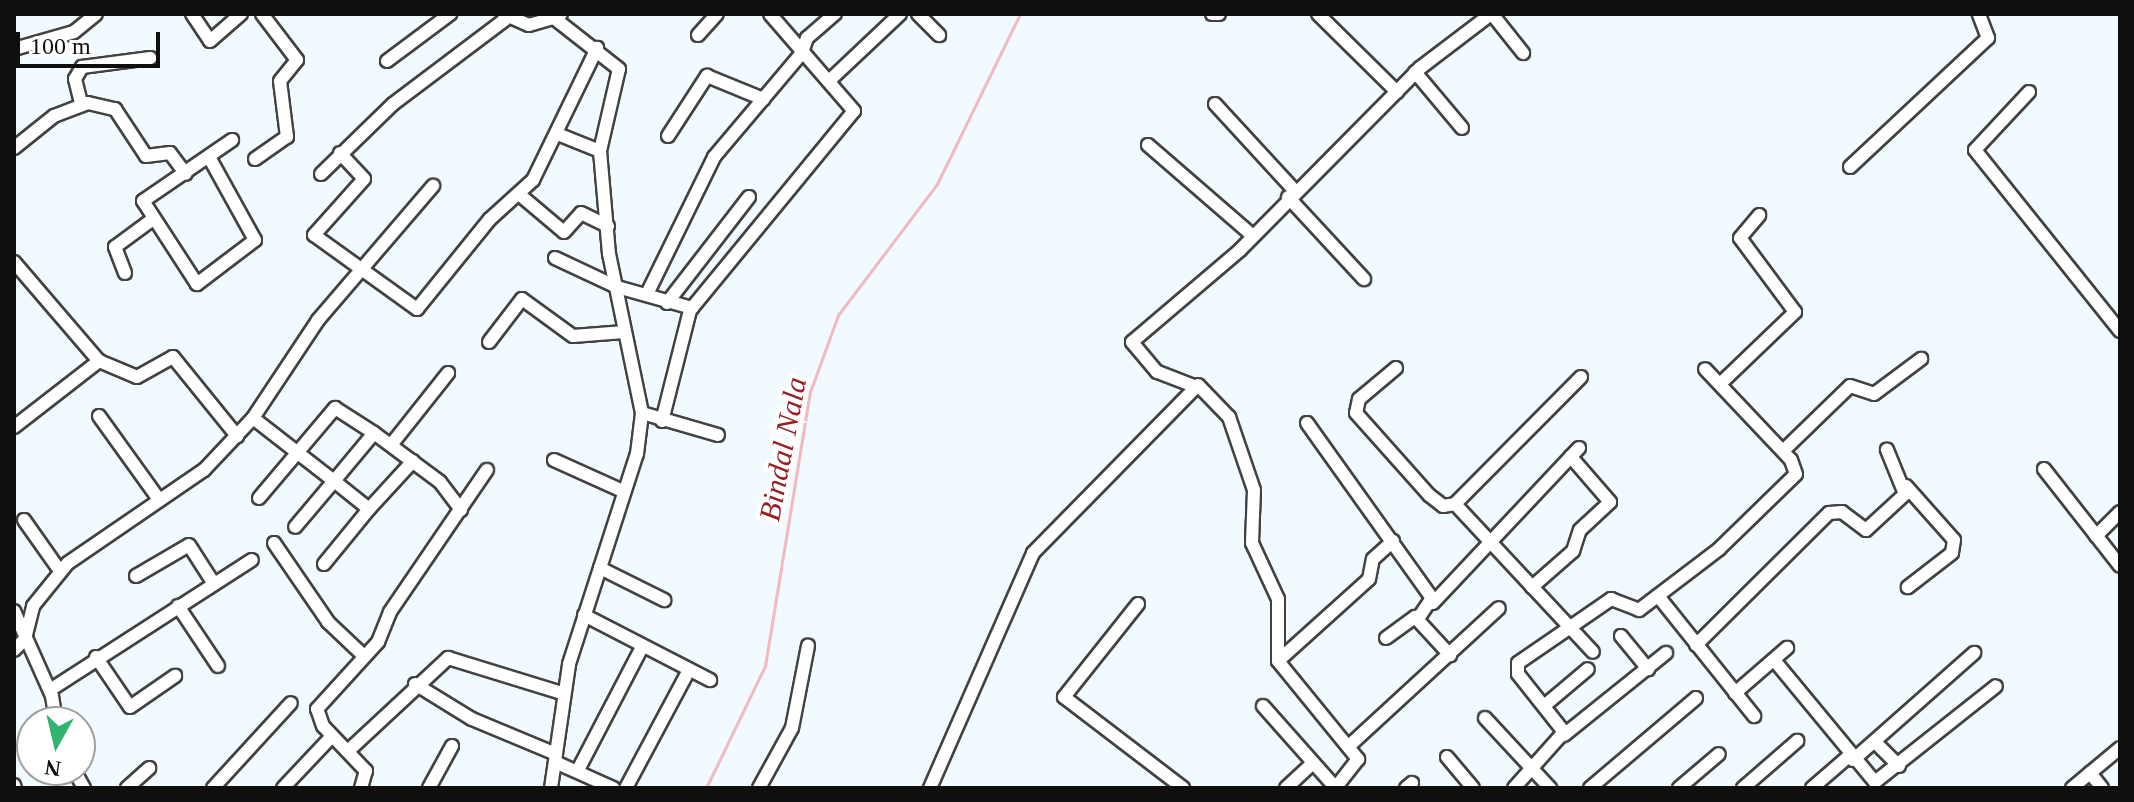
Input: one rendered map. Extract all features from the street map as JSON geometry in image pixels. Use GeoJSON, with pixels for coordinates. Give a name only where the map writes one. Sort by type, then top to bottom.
{"type":"FeatureCollection","features":[{"type":"Feature","properties":{"kind":"street"},"geometry":{"type":"LineString","coordinates":[[14,49],[74,32],[96,14]]}},
{"type":"Feature","properties":{"kind":"street"},"geometry":{"type":"LineString","coordinates":[[192,14],[210,41],[241,14]]}},
{"type":"Feature","properties":{"kind":"street"},"geometry":{"type":"LineString","coordinates":[[255,159],[287,137],[280,81],[297,60],[262,14]]}},
{"type":"Feature","properties":{"kind":"street"},"geometry":{"type":"LineString","coordinates":[[387,61],[450,14]]}},
{"type":"Feature","properties":{"kind":"street"},"geometry":{"type":"LineString","coordinates":[[698,35],[717,14]]}},
{"type":"Feature","properties":{"kind":"street"},"geometry":{"type":"LineString","coordinates":[[662,421],[690,310],[854,112],[830,80],[802,53],[770,14]]}},
{"type":"Feature","properties":{"kind":"street"},"geometry":{"type":"LineString","coordinates":[[647,294],[709,165],[802,53],[807,38],[835,14]]}},
{"type":"Feature","properties":{"kind":"street"},"geometry":{"type":"LineString","coordinates":[[830,80],[900,14]]}},
{"type":"Feature","properties":{"kind":"street"},"geometry":{"type":"LineString","coordinates":[[918,14],[939,35]]}},
{"type":"Feature","properties":{"kind":"street"},"geometry":{"type":"LineString","coordinates":[[1212,14],[1219,14]]}},
{"type":"Feature","properties":{"kind":"street"},"geometry":{"type":"LineString","coordinates":[[1318,14],[1397,92]]}},
{"type":"Feature","properties":{"kind":"street"},"geometry":{"type":"LineString","coordinates":[[1263,706],[1335,787],[1358,763],[1350,745],[1278,661],[1278,599],[1252,543],[1254,490],[1229,417],[1194,386],[1157,372],[1131,345],[1253,236],[1291,194],[1415,72],[1490,14],[1523,53]]}},
{"type":"Feature","properties":{"kind":"street"},"geometry":{"type":"LineString","coordinates":[[1850,167],[1988,38],[1979,14]]}},
{"type":"Feature","properties":{"kind":"street"},"geometry":{"type":"LineString","coordinates":[[321,174],[340,153],[505,16],[529,25],[558,16],[619,69],[600,151],[624,332],[642,413],[623,491],[562,693],[551,788]]}},
{"type":"Feature","properties":{"kind":"street"},"geometry":{"type":"LineString","coordinates":[[340,153],[364,179],[314,235],[359,272],[417,309],[490,219],[520,195],[560,135],[597,48]]}},
{"type":"Feature","properties":{"kind":"street"},"geometry":{"type":"LineString","coordinates":[[81,103],[75,76],[82,67],[150,58]]}},
{"type":"Feature","properties":{"kind":"street"},"geometry":{"type":"LineString","coordinates":[[1415,72],[1462,128]]}},
{"type":"Feature","properties":{"kind":"street"},"geometry":{"type":"LineString","coordinates":[[668,136],[707,76],[763,99]]}},
{"type":"Feature","properties":{"kind":"street"},"geometry":{"type":"LineString","coordinates":[[2029,92],[1975,150],[2120,331]]}},
{"type":"Feature","properties":{"kind":"street"},"geometry":{"type":"LineString","coordinates":[[14,148],[81,103],[115,109],[146,156],[170,153],[186,174]]}},
{"type":"Feature","properties":{"kind":"street"},"geometry":{"type":"LineString","coordinates":[[1215,104],[1364,279]]}},
{"type":"Feature","properties":{"kind":"street"},"geometry":{"type":"LineString","coordinates":[[560,135],[600,151]]}},
{"type":"Feature","properties":{"kind":"street"},"geometry":{"type":"LineString","coordinates":[[209,157],[253,243],[197,284],[143,200],[186,174],[209,157],[232,140]]}},
{"type":"Feature","properties":{"kind":"street"},"geometry":{"type":"LineString","coordinates":[[1148,145],[1253,236]]}},
{"type":"Feature","properties":{"kind":"street"},"geometry":{"type":"LineString","coordinates":[[14,650],[25,639],[30,610],[60,571],[158,498],[196,476],[237,436],[359,272],[433,186]]}},
{"type":"Feature","properties":{"kind":"street"},"geometry":{"type":"LineString","coordinates":[[520,195],[564,232],[581,213],[608,226]]}},
{"type":"Feature","properties":{"kind":"street"},"geometry":{"type":"LineString","coordinates":[[667,303],[749,197]]}},
{"type":"Feature","properties":{"kind":"street"},"geometry":{"type":"LineString","coordinates":[[1720,384],[1795,312],[1740,238],[1759,215]]}},
{"type":"Feature","properties":{"kind":"street"},"geometry":{"type":"LineString","coordinates":[[125,273],[116,245],[153,219]]}},
{"type":"Feature","properties":{"kind":"street"},"geometry":{"type":"LineString","coordinates":[[555,258],[617,287],[690,310]]}},
{"type":"Feature","properties":{"kind":"street"},"geometry":{"type":"LineString","coordinates":[[14,262],[99,361],[137,377],[173,357],[237,436]]}},
{"type":"Feature","properties":{"kind":"street"},"geometry":{"type":"LineString","coordinates":[[489,342],[522,299],[573,336],[624,332]]}},
{"type":"Feature","properties":{"kind":"street"},"geometry":{"type":"LineString","coordinates":[[1783,451],[1850,386],[1874,394],[1921,359]]}},
{"type":"Feature","properties":{"kind":"street"},"geometry":{"type":"LineString","coordinates":[[14,427],[99,361]]}},
{"type":"Feature","properties":{"kind":"street"},"geometry":{"type":"LineString","coordinates":[[1396,368],[1359,399],[1356,413],[1429,495],[1443,506],[1455,504],[1581,377]]}},
{"type":"Feature","properties":{"kind":"street"},"geometry":{"type":"LineString","coordinates":[[1564,735],[1516,666],[1566,625],[1581,624],[1611,599],[1637,610],[1658,596],[1793,479],[1796,465],[1705,369]]}},
{"type":"Feature","properties":{"kind":"street"},"geometry":{"type":"LineString","coordinates":[[391,445],[448,373]]}},
{"type":"Feature","properties":{"kind":"street"},"geometry":{"type":"LineString","coordinates":[[930,788],[1033,553],[1172,417],[1194,386]]}},
{"type":"Feature","properties":{"kind":"street"},"geometry":{"type":"LineString","coordinates":[[259,498],[335,408],[391,445],[447,488],[461,510]]}},
{"type":"Feature","properties":{"kind":"street"},"geometry":{"type":"LineString","coordinates":[[642,413],[718,435]]}},
{"type":"Feature","properties":{"kind":"street"},"geometry":{"type":"LineString","coordinates":[[99,416],[158,498]]}},
{"type":"Feature","properties":{"kind":"street"},"geometry":{"type":"LineString","coordinates":[[253,418],[369,509]]}},
{"type":"Feature","properties":{"kind":"street"},"geometry":{"type":"LineString","coordinates":[[1307,423],[1393,541],[1433,603]]}},
{"type":"Feature","properties":{"kind":"street"},"geometry":{"type":"LineString","coordinates":[[295,527],[374,433]]}},
{"type":"Feature","properties":{"kind":"street"},"geometry":{"type":"LineString","coordinates":[[1887,450],[1906,486],[1954,540],[1952,553],[1908,587]]}},
{"type":"Feature","properties":{"kind":"street"},"geometry":{"type":"LineString","coordinates":[[1418,619],[1575,452],[1610,502],[1580,530],[1573,551],[1532,587]]}},
{"type":"Feature","properties":{"kind":"street"},"geometry":{"type":"LineString","coordinates":[[554,460],[623,491]]}},
{"type":"Feature","properties":{"kind":"street"},"geometry":{"type":"LineString","coordinates":[[324,564],[413,461]]}},
{"type":"Feature","properties":{"kind":"street"},"geometry":{"type":"LineString","coordinates":[[2044,469],[2120,566]]}},
{"type":"Feature","properties":{"kind":"street"},"geometry":{"type":"LineString","coordinates":[[361,788],[366,771],[332,736],[317,709],[364,656],[487,470]]}},
{"type":"Feature","properties":{"kind":"street"},"geometry":{"type":"LineString","coordinates":[[1696,645],[1829,513],[1842,512],[1859,529],[1869,529],[1906,486]]}},
{"type":"Feature","properties":{"kind":"street"},"geometry":{"type":"LineString","coordinates":[[1455,504],[1593,652]]}},
{"type":"Feature","properties":{"kind":"street"},"geometry":{"type":"LineString","coordinates":[[2096,536],[2120,512]]}},
{"type":"Feature","properties":{"kind":"street"},"geometry":{"type":"LineString","coordinates":[[24,520],[60,571]]}},
{"type":"Feature","properties":{"kind":"street"},"geometry":{"type":"LineString","coordinates":[[1278,661],[1369,579],[1373,559],[1393,541]]}},
{"type":"Feature","properties":{"kind":"street"},"geometry":{"type":"LineString","coordinates":[[274,543],[328,622],[364,656]]}},
{"type":"Feature","properties":{"kind":"street"},"geometry":{"type":"LineString","coordinates":[[136,576],[189,545],[214,584]]}},
{"type":"Feature","properties":{"kind":"street"},"geometry":{"type":"LineString","coordinates":[[50,690],[96,657],[252,560]]}},
{"type":"Feature","properties":{"kind":"street"},"geometry":{"type":"LineString","coordinates":[[600,568],[664,600]]}},
{"type":"Feature","properties":{"kind":"street"},"geometry":{"type":"LineString","coordinates":[[1658,596],[1754,716]]}},
{"type":"Feature","properties":{"kind":"street"},"geometry":{"type":"LineString","coordinates":[[1138,604],[1064,697],[1183,788]]}},
{"type":"Feature","properties":{"kind":"street"},"geometry":{"type":"LineString","coordinates":[[178,606],[218,666]]}},
{"type":"Feature","properties":{"kind":"street"},"geometry":{"type":"LineString","coordinates":[[1350,745],[1499,608]]}},
{"type":"Feature","properties":{"kind":"street"},"geometry":{"type":"LineString","coordinates":[[14,611],[50,690],[53,706]]}},
{"type":"Feature","properties":{"kind":"street"},"geometry":{"type":"LineString","coordinates":[[584,615],[710,680]]}},
{"type":"Feature","properties":{"kind":"street"},"geometry":{"type":"LineString","coordinates":[[1386,638],[1409,617],[1418,619],[1450,655]]}},
{"type":"Feature","properties":{"kind":"street"},"geometry":{"type":"LineString","coordinates":[[1621,636],[1648,669]]}},
{"type":"Feature","properties":{"kind":"street"},"geometry":{"type":"LineString","coordinates":[[759,788],[792,728],[808,646]]}},
{"type":"Feature","properties":{"kind":"street"},"geometry":{"type":"LineString","coordinates":[[578,770],[642,647]]}},
{"type":"Feature","properties":{"kind":"street"},"geometry":{"type":"LineString","coordinates":[[1735,693],[1787,648]]}},
{"type":"Feature","properties":{"kind":"street"},"geometry":{"type":"LineString","coordinates":[[1514,788],[1564,735],[1666,653]]}},
{"type":"Feature","properties":{"kind":"street"},"geometry":{"type":"LineString","coordinates":[[1812,788],[1875,742],[1974,653]]}},
{"type":"Feature","properties":{"kind":"street"},"geometry":{"type":"LineString","coordinates":[[96,657],[130,707],[175,676]]}},
{"type":"Feature","properties":{"kind":"street"},"geometry":{"type":"LineString","coordinates":[[348,751],[415,684],[455,657],[562,693]]}},
{"type":"Feature","properties":{"kind":"street"},"geometry":{"type":"LineString","coordinates":[[1774,660],[1851,758],[1877,785],[1996,686]]}},
{"type":"Feature","properties":{"kind":"street"},"geometry":{"type":"LineString","coordinates":[[1544,706],[1588,669]]}},
{"type":"Feature","properties":{"kind":"street"},"geometry":{"type":"LineString","coordinates":[[626,788],[689,670]]}},
{"type":"Feature","properties":{"kind":"street"},"geometry":{"type":"LineString","coordinates":[[415,684],[472,719],[613,788]]}},
{"type":"Feature","properties":{"kind":"street"},"geometry":{"type":"LineString","coordinates":[[1590,788],[1696,698]]}},
{"type":"Feature","properties":{"kind":"street"},"geometry":{"type":"LineString","coordinates":[[213,788],[291,703]]}},
{"type":"Feature","properties":{"kind":"street"},"geometry":{"type":"LineString","coordinates":[[1485,718],[1550,788]]}},
{"type":"Feature","properties":{"kind":"street"},"geometry":{"type":"LineString","coordinates":[[283,788],[332,736]]}},
{"type":"Feature","properties":{"kind":"street"},"geometry":{"type":"LineString","coordinates":[[1743,788],[1797,741]]}},
{"type":"Feature","properties":{"kind":"street"},"geometry":{"type":"LineString","coordinates":[[1875,742],[1899,766]]}},
{"type":"Feature","properties":{"kind":"street"},"geometry":{"type":"LineString","coordinates":[[429,788],[452,746]]}},
{"type":"Feature","properties":{"kind":"street"},"geometry":{"type":"LineString","coordinates":[[2072,788],[2120,748]]}},
{"type":"Feature","properties":{"kind":"street"},"geometry":{"type":"LineString","coordinates":[[1679,788],[1719,754]]}},
{"type":"Feature","properties":{"kind":"street"},"geometry":{"type":"LineString","coordinates":[[1447,757],[1473,788]]}},
{"type":"Feature","properties":{"kind":"street"},"geometry":{"type":"LineString","coordinates":[[1286,788],[1313,763]]}},
{"type":"Feature","properties":{"kind":"street"},"geometry":{"type":"LineString","coordinates":[[127,788],[149,768]]}},
{"type":"Feature","properties":{"kind":"street"},"geometry":{"type":"LineString","coordinates":[[2090,773],[2102,788]]}},
{"type":"Feature","properties":{"kind":"waterway","name":"Bindal Nala"},"geometry":{"type":"LineString","coordinates":[[706,788],[765,666],[810,392],[838,315],[937,184],[1020,14]]}}]}
